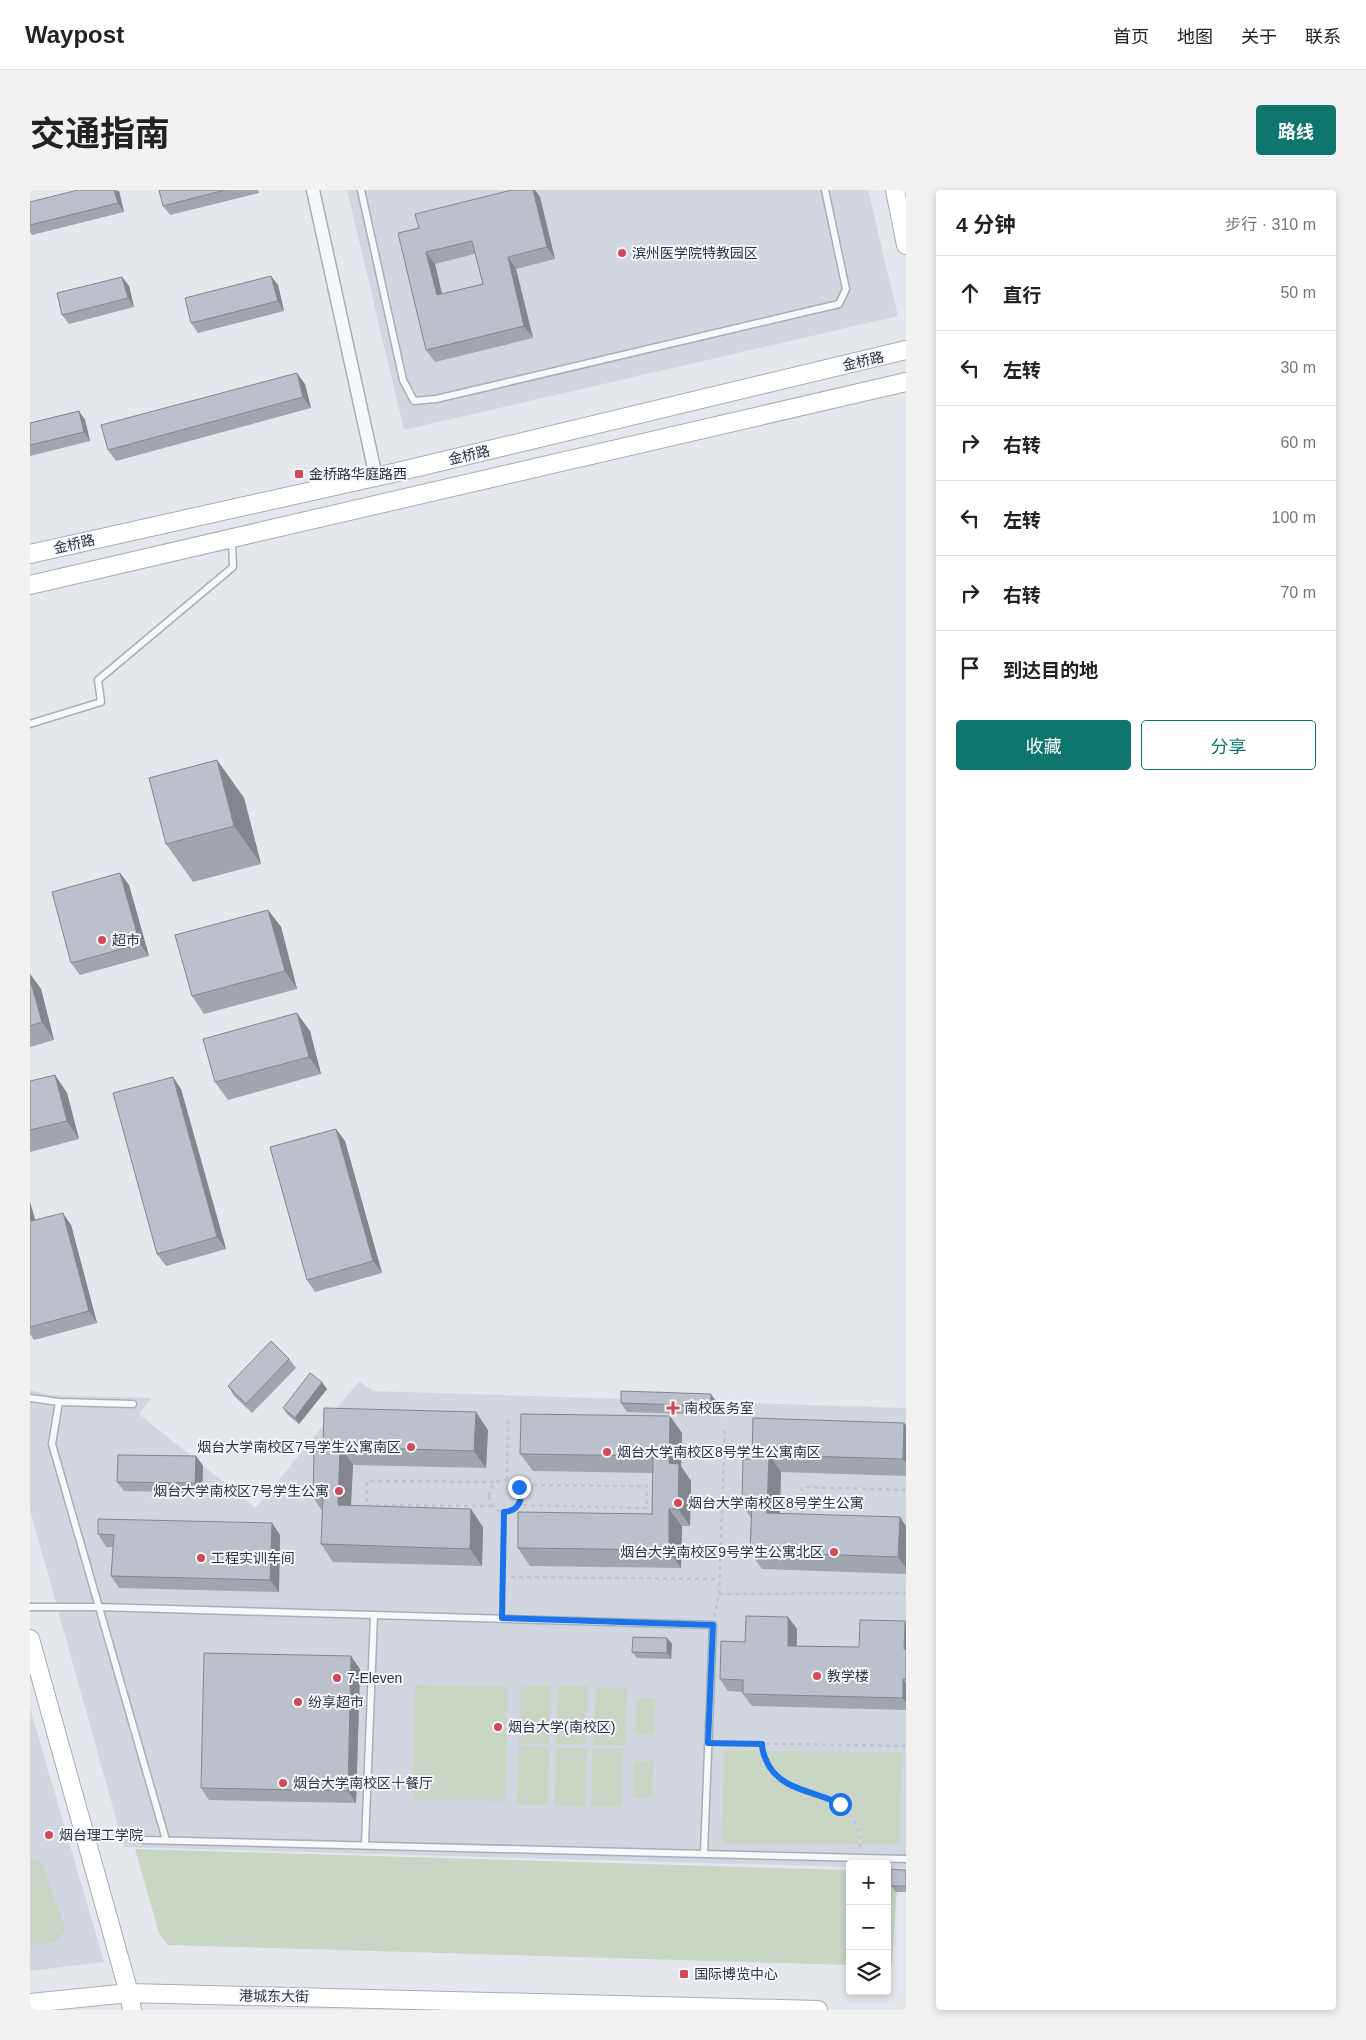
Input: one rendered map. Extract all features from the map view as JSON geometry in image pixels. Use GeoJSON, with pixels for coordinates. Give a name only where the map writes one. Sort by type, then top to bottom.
{"type":"FeatureCollection","features":[{"type":"Feature","properties":{"kind":"street"},"geometry":{"type":"LineString","coordinates":[[313,190],[376,477]]}},
{"type":"Feature","properties":{"kind":"street"},"geometry":{"type":"LineString","coordinates":[[895,190],[904,223],[906,245]]}},
{"type":"Feature","properties":{"kind":"street","name":"金桥路"},"geometry":{"type":"LineString","coordinates":[[30,554],[376,477],[906,350]]}},
{"type":"Feature","properties":{"kind":"street","name":"金桥路"},"geometry":{"type":"LineString","coordinates":[[30,585],[906,382]]}},
{"type":"Feature","properties":{"kind":"street"},"geometry":{"type":"LineString","coordinates":[[30,1639],[130,2001]]}},
{"type":"Feature","properties":{"kind":"street","name":"港城东大街"},"geometry":{"type":"LineString","coordinates":[[30,2004],[130,2001],[818,2010]]}},
{"type":"Feature","properties":{"kind":"lane"},"geometry":{"type":"LineString","coordinates":[[361,190],[403,380],[414,401],[436,399],[839,304],[846,289],[826,190]]}},
{"type":"Feature","properties":{"kind":"lane"},"geometry":{"type":"LineString","coordinates":[[30,724],[100,702],[98,680],[233,567],[232,538]]}},
{"type":"Feature","properties":{"kind":"lane"},"geometry":{"type":"LineString","coordinates":[[30,1398],[59,1402],[132,1404]]}},
{"type":"Feature","properties":{"kind":"lane"},"geometry":{"type":"LineString","coordinates":[[59,1402],[52,1444],[166,1840]]}},
{"type":"Feature","properties":{"kind":"lane"},"geometry":{"type":"LineString","coordinates":[[30,1607],[98,1606],[713,1625],[704,1853]]}},
{"type":"Feature","properties":{"kind":"lane"},"geometry":{"type":"LineString","coordinates":[[365,1844],[374,1615]]}},
{"type":"Feature","properties":{"kind":"lane"},"geometry":{"type":"LineString","coordinates":[[144,1840],[365,1844],[906,1859]]}},
{"type":"Feature","properties":{"kind":"path"},"geometry":{"type":"LineString","coordinates":[[507,1480],[508,1416]]}},
{"type":"Feature","properties":{"kind":"path"},"geometry":{"type":"LineString","coordinates":[[713,1625],[719,1594],[724,1429]]}},
{"type":"Feature","properties":{"kind":"path"},"geometry":{"type":"LineString","coordinates":[[492,1506],[367,1506],[367,1481],[497,1482],[507,1480],[517,1485],[647,1486],[647,1508],[518,1506]]}},
{"type":"Feature","properties":{"kind":"path"},"geometry":{"type":"LineString","coordinates":[[497,1482],[490,1491],[489,1497],[492,1506],[498,1511],[504,1512],[510,1512],[518,1506],[521,1492],[517,1485]]}},
{"type":"Feature","properties":{"kind":"path"},"geometry":{"type":"LineString","coordinates":[[811,1515],[801,1515],[802,1487],[906,1490]]}},
{"type":"Feature","properties":{"kind":"path"},"geometry":{"type":"LineString","coordinates":[[502,1618],[504,1512]]}},
{"type":"Feature","properties":{"kind":"path"},"geometry":{"type":"LineString","coordinates":[[896,1518],[906,1519]]}},
{"type":"Feature","properties":{"kind":"path"},"geometry":{"type":"LineString","coordinates":[[503,1576],[719,1578]]}},
{"type":"Feature","properties":{"kind":"path"},"geometry":{"type":"LineString","coordinates":[[719,1594],[906,1593]]}},
{"type":"Feature","properties":{"kind":"path"},"geometry":{"type":"LineString","coordinates":[[708,1743],[906,1746]]}},
{"type":"Feature","properties":{"kind":"path"},"geometry":{"type":"LineString","coordinates":[[762,1744],[766,1761],[783,1781],[791,1786],[820,1794],[840,1804],[851,1816],[859,1834],[859,1857]]}},
{"type":"Feature","properties":{"kind":"shaded area","name":"滨州医学院特教园区"},"geometry":{"type":"Polygon","coordinates":[[[347,190],[868,190],[898,316],[404,430],[347,190]]]}},
{"type":"Feature","properties":{"kind":"shaded area","name":"烟台大学(南校区)"},"geometry":{"type":"Polygon","coordinates":[[[359,1381],[373,1391],[906,1408],[906,1868],[891,1868],[891,1860],[846,1860],[846,1867],[124,1847],[30,1510],[30,1390],[49,1395],[151,1398],[139,1414],[256,1508],[359,1381]]]}},
{"type":"Feature","properties":{"kind":"shaded area","name":"烟台理工学院"},"geometry":{"type":"Polygon","coordinates":[[[30,1708],[104,1962],[30,1971],[30,1708]]]}},
{"type":"Feature","properties":{"kind":"green space"},"geometry":{"type":"Polygon","coordinates":[[[415,1685],[508,1687],[505,1801],[413,1799],[415,1685]]]}},
{"type":"Feature","properties":{"kind":"green space"},"geometry":{"type":"Polygon","coordinates":[[[521,1685],[551,1686],[549,1744],[519,1743],[521,1685]]]}},
{"type":"Feature","properties":{"kind":"green space"},"geometry":{"type":"Polygon","coordinates":[[[558,1686],[588,1686],[586,1744],[556,1744],[558,1686]]]}},
{"type":"Feature","properties":{"kind":"green space"},"geometry":{"type":"Polygon","coordinates":[[[596,1687],[627,1688],[625,1746],[594,1745],[596,1687]]]}},
{"type":"Feature","properties":{"kind":"green space"},"geometry":{"type":"Polygon","coordinates":[[[637,1698],[655,1699],[654,1735],[635,1734],[637,1698]]]}},
{"type":"Feature","properties":{"kind":"green space"},"geometry":{"type":"Polygon","coordinates":[[[519,1746],[549,1747],[548,1805],[517,1805],[519,1746]]]}},
{"type":"Feature","properties":{"kind":"green space"},"geometry":{"type":"Polygon","coordinates":[[[556,1748],[587,1748],[585,1807],[555,1806],[556,1748]]]}},
{"type":"Feature","properties":{"kind":"green space"},"geometry":{"type":"Polygon","coordinates":[[[593,1749],[623,1749],[622,1807],[591,1807],[593,1749]]]}},
{"type":"Feature","properties":{"kind":"green space"},"geometry":{"type":"Polygon","coordinates":[[[724,1750],[760,1750],[768,1768],[780,1782],[838,1806],[846,1813],[856,1827],[858,1844],[722,1843],[724,1750]]]}},
{"type":"Feature","properties":{"kind":"green space"},"geometry":{"type":"Polygon","coordinates":[[[765,1751],[902,1752],[899,1845],[862,1844],[858,1823],[843,1804],[824,1794],[785,1782],[773,1770],[765,1751]]]}},
{"type":"Feature","properties":{"kind":"green space"},"geometry":{"type":"Polygon","coordinates":[[[634,1761],[653,1761],[652,1798],[633,1797],[634,1761]]]}},
{"type":"Feature","properties":{"kind":"green space"},"geometry":{"type":"Polygon","coordinates":[[[135,1849],[846,1870],[846,1965],[168,1945],[159,1933],[135,1849]]]}},
{"type":"Feature","properties":{"kind":"green space"},"geometry":{"type":"Polygon","coordinates":[[[40,1859],[66,1930],[55,1942],[30,1945],[30,1860],[40,1859]]]}},
{"type":"Feature","properties":{"kind":"green space"},"geometry":{"type":"Polygon","coordinates":[[[891,1871],[898,1871],[892,1966],[891,1871]]]}},
{"type":"Feature","properties":{"kind":"building"},"geometry":{"type":"Polygon","coordinates":[[[78,190],[114,190],[118,203],[30,225],[30,202],[78,190]]]}},
{"type":"Feature","properties":{"kind":"building"},"geometry":{"type":"Polygon","coordinates":[[[159,190],[225,190],[163,206],[159,190]]]}},
{"type":"Feature","properties":{"kind":"building"},"geometry":{"type":"Polygon","coordinates":[[[512,190],[533,190],[547,247],[508,257],[524,326],[426,350],[398,233],[419,228],[415,214],[512,190]],[[472,241],[426,252],[437,295],[483,284],[472,241]]]}},
{"type":"Feature","properties":{"kind":"building"},"geometry":{"type":"Polygon","coordinates":[[[271,276],[278,301],[191,323],[185,298],[271,276]]]}},
{"type":"Feature","properties":{"kind":"building"},"geometry":{"type":"Polygon","coordinates":[[[122,277],[128,298],[62,315],[57,293],[122,277]]]}},
{"type":"Feature","properties":{"kind":"building"},"geometry":{"type":"Polygon","coordinates":[[[297,373],[303,397],[108,450],[101,425],[297,373]]]}},
{"type":"Feature","properties":{"kind":"building"},"geometry":{"type":"Polygon","coordinates":[[[79,411],[84,432],[30,445],[30,423],[79,411]]]}},
{"type":"Feature","properties":{"kind":"building"},"geometry":{"type":"Polygon","coordinates":[[[217,760],[234,826],[166,844],[149,778],[217,760]]]}},
{"type":"Feature","properties":{"kind":"building"},"geometry":{"type":"Polygon","coordinates":[[[120,873],[140,944],[71,963],[52,892],[120,873]]]}},
{"type":"Feature","properties":{"kind":"building"},"geometry":{"type":"Polygon","coordinates":[[[268,910],[285,971],[192,996],[175,935],[268,910]]]}},
{"type":"Feature","properties":{"kind":"building"},"geometry":{"type":"Polygon","coordinates":[[[30,979],[42,1022],[30,1026],[30,979]]]}},
{"type":"Feature","properties":{"kind":"building"},"geometry":{"type":"Polygon","coordinates":[[[297,1013],[309,1057],[215,1082],[203,1039],[297,1013]]]}},
{"type":"Feature","properties":{"kind":"building"},"geometry":{"type":"Polygon","coordinates":[[[55,1075],[67,1121],[30,1130],[30,1081],[55,1075]]]}},
{"type":"Feature","properties":{"kind":"building"},"geometry":{"type":"Polygon","coordinates":[[[173,1077],[217,1237],[157,1254],[113,1093],[173,1077]]]}},
{"type":"Feature","properties":{"kind":"building"},"geometry":{"type":"Polygon","coordinates":[[[336,1129],[373,1261],[307,1280],[270,1147],[336,1129]]]}},
{"type":"Feature","properties":{"kind":"building"},"geometry":{"type":"Polygon","coordinates":[[[63,1213],[89,1311],[30,1327],[30,1219],[31,1221],[63,1213]]]}},
{"type":"Feature","properties":{"kind":"building"},"geometry":{"type":"Polygon","coordinates":[[[271,1341],[289,1359],[246,1404],[228,1386],[271,1341]]]}},
{"type":"Feature","properties":{"kind":"building"},"geometry":{"type":"Polygon","coordinates":[[[310,1373],[322,1382],[295,1418],[283,1408],[310,1373]]]}},
{"type":"Feature","properties":{"kind":"building"},"geometry":{"type":"Polygon","coordinates":[[[621,1391],[711,1394],[711,1406],[621,1403],[621,1391]]]}},
{"type":"Feature","properties":{"kind":"building"},"geometry":{"type":"Polygon","coordinates":[[[324,1408],[476,1412],[474,1451],[340,1447],[338,1505],[471,1509],[470,1549],[321,1544],[323,1497],[313,1497],[314,1451],[323,1451],[324,1408]]]}},
{"type":"Feature","properties":{"kind":"building"},"geometry":{"type":"Polygon","coordinates":[[[521,1414],[670,1416],[669,1463],[679,1464],[678,1509],[669,1509],[669,1550],[518,1548],[518,1512],[652,1514],[653,1456],[520,1454],[521,1414]]]}},
{"type":"Feature","properties":{"kind":"building"},"geometry":{"type":"Polygon","coordinates":[[[753,1418],[904,1423],[903,1459],[769,1455],[767,1513],[900,1517],[898,1557],[750,1552],[752,1505],[742,1505],[743,1459],[752,1459],[753,1418]]]}},
{"type":"Feature","properties":{"kind":"building"},"geometry":{"type":"Polygon","coordinates":[[[118,1455],[196,1456],[195,1483],[117,1482],[118,1455]]]}},
{"type":"Feature","properties":{"kind":"building","name":"工程实训车间"},"geometry":{"type":"Polygon","coordinates":[[[98,1519],[272,1523],[270,1580],[111,1576],[114,1535],[98,1534],[98,1519]]]}},
{"type":"Feature","properties":{"kind":"building","name":"教学楼"},"geometry":{"type":"Polygon","coordinates":[[[746,1616],[788,1617],[788,1646],[859,1647],[860,1620],[905,1621],[906,1679],[903,1679],[903,1698],[743,1694],[743,1680],[720,1679],[721,1641],[745,1642],[746,1616]]]}},
{"type":"Feature","properties":{"kind":"building"},"geometry":{"type":"Polygon","coordinates":[[[633,1637],[667,1638],[667,1653],[632,1652],[633,1637]]]}},
{"type":"Feature","properties":{"kind":"building"},"geometry":{"type":"Polygon","coordinates":[[[204,1653],[351,1656],[348,1791],[201,1788],[204,1653]]]}},
{"type":"Feature","properties":{"kind":"building"},"geometry":{"type":"Polygon","coordinates":[[[891,1869],[906,1870],[906,1886],[891,1886],[891,1869]]]}},
{"type":"Feature","properties":{"kind":"place","name":"滨州医学院特教园区"},"geometry":{"type":"Point","coordinates":[622,253]}},
{"type":"Feature","properties":{"kind":"place","name":"金桥路华庭路西"},"geometry":{"type":"Point","coordinates":[299,474]}},
{"type":"Feature","properties":{"kind":"place","name":"超市"},"geometry":{"type":"Point","coordinates":[102,940]}},
{"type":"Feature","properties":{"kind":"place","name":"南校医务室"},"geometry":{"type":"Point","coordinates":[673,1408]}},
{"type":"Feature","properties":{"kind":"place","name":"烟台大学南校区7号学生公寓南区"},"geometry":{"type":"Point","coordinates":[411,1447]}},
{"type":"Feature","properties":{"kind":"place","name":"烟台大学南校区8号学生公寓南区"},"geometry":{"type":"Point","coordinates":[607,1452]}},
{"type":"Feature","properties":{"kind":"place","name":"烟台大学南校区7号学生公寓"},"geometry":{"type":"Point","coordinates":[339,1491]}},
{"type":"Feature","properties":{"kind":"place","name":"烟台大学南校区8号学生公寓"},"geometry":{"type":"Point","coordinates":[678,1503]}},
{"type":"Feature","properties":{"kind":"place","name":"烟台大学南校区9号学生公寓北区"},"geometry":{"type":"Point","coordinates":[834,1552]}},
{"type":"Feature","properties":{"kind":"place","name":"工程实训车间"},"geometry":{"type":"Point","coordinates":[201,1558]}},
{"type":"Feature","properties":{"kind":"place","name":"教学楼"},"geometry":{"type":"Point","coordinates":[817,1676]}},
{"type":"Feature","properties":{"kind":"place","name":"7-Eleven"},"geometry":{"type":"Point","coordinates":[337,1678]}},
{"type":"Feature","properties":{"kind":"place","name":"纷享超市"},"geometry":{"type":"Point","coordinates":[298,1702]}},
{"type":"Feature","properties":{"kind":"place","name":"烟台大学(南校区)"},"geometry":{"type":"Point","coordinates":[498,1727]}},
{"type":"Feature","properties":{"kind":"place","name":"烟台大学南校区十餐厅"},"geometry":{"type":"Point","coordinates":[283,1783]}},
{"type":"Feature","properties":{"kind":"place","name":"烟台理工学院"},"geometry":{"type":"Point","coordinates":[49,1835]}},
{"type":"Feature","properties":{"kind":"place","name":"国际博览中心"},"geometry":{"type":"Point","coordinates":[684,1974]}},
{"type":"Feature","properties":{"kind":"route"},"geometry":{"type":"LineString","coordinates":[[519,1487],[521,1492],[520,1504],[510,1512],[504,1512],[502,1618],[713,1625],[708,1743],[762,1744],[762,1750],[771,1770],[783,1781],[791,1786],[820,1794],[840,1804]]}}]}
